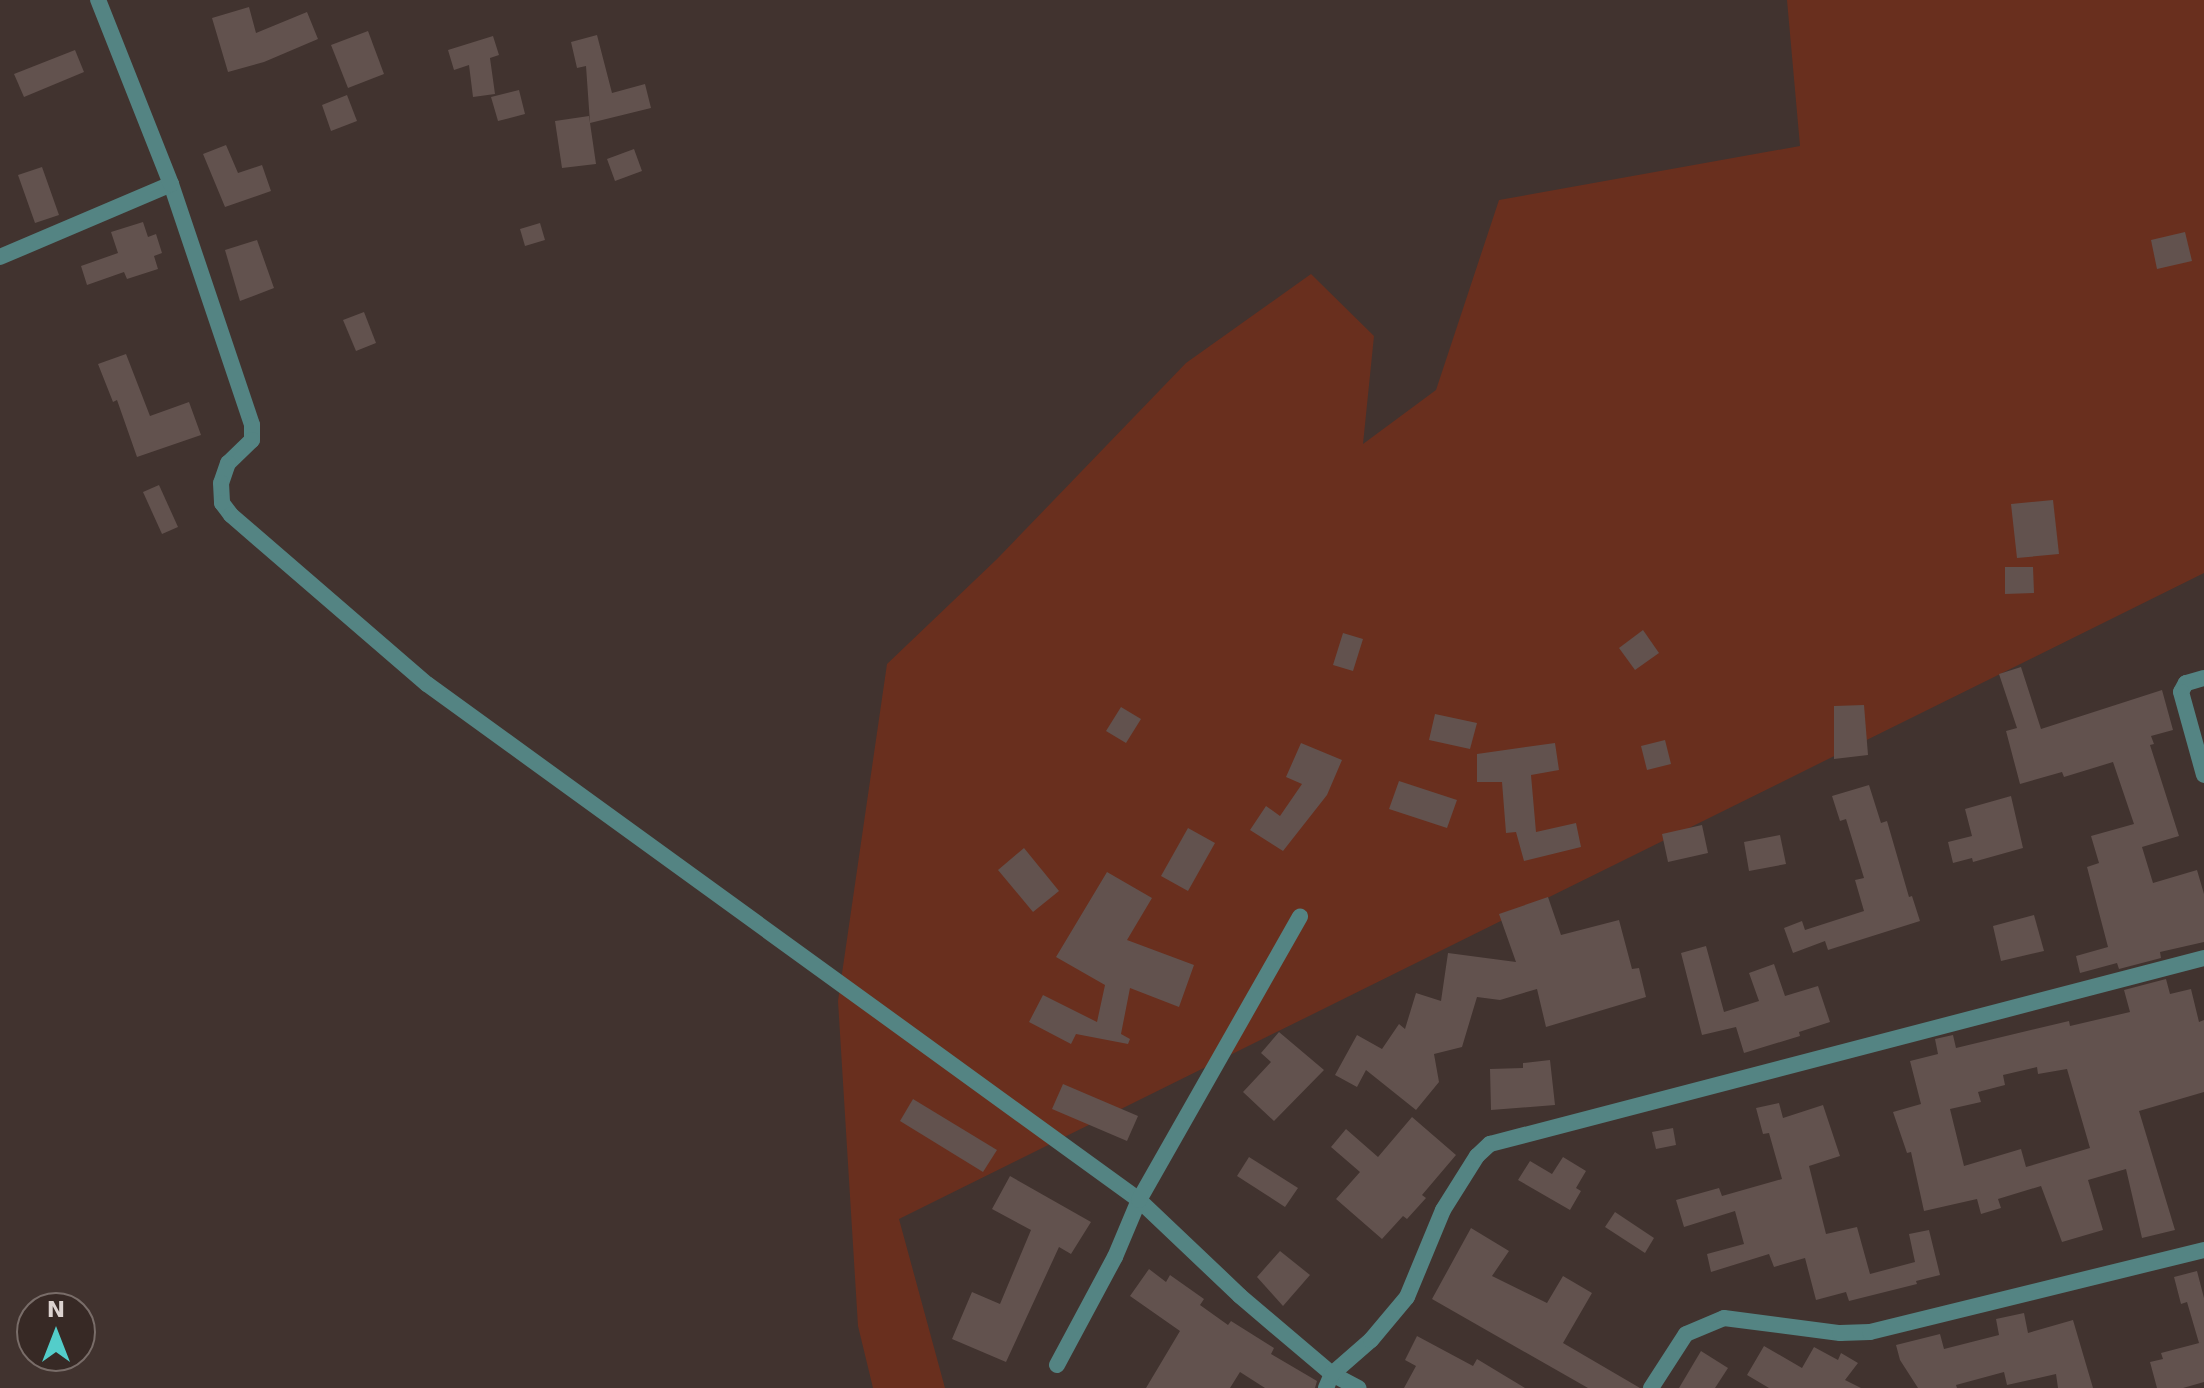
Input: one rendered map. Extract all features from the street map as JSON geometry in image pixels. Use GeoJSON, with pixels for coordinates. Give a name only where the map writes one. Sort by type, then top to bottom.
{"type":"FeatureCollection","features":[{"type":"Feature","properties":{"kind":"street"},"geometry":{"type":"LineString","coordinates":[[98,0],[171,184],[252,425],[252,440],[228,463],[221,483],[222,503],[231,515],[427,684],[1139,1200],[1329,1381],[1358,1388]]}},
{"type":"Feature","properties":{"kind":"street"},"geometry":{"type":"LineString","coordinates":[[0,257],[171,184]]}},
{"type":"Feature","properties":{"kind":"street"},"geometry":{"type":"LineString","coordinates":[[2204,678],[2186,683],[2181,692],[2204,775]]}},
{"type":"Feature","properties":{"kind":"street"},"geometry":{"type":"LineString","coordinates":[[1057,1365],[1115,1257],[1139,1200],[1300,917]]}},
{"type":"Feature","properties":{"kind":"street"},"geometry":{"type":"LineString","coordinates":[[1329,1381],[1371,1340],[1407,1297],[1443,1210],[1477,1156],[1490,1144],[2204,958]]}},
{"type":"Feature","properties":{"kind":"street"},"geometry":{"type":"LineString","coordinates":[[1651,1388],[1686,1334],[1724,1318],[1840,1333],[1870,1332],[2204,1250]]}},
{"type":"Feature","properties":{"kind":"shaded area"},"geometry":{"type":"Polygon","coordinates":[[[1787,0],[2204,0],[2204,573],[899,1219],[945,1388],[873,1388],[858,1326],[838,1001],[887,664],[997,559],[1186,363],[1311,274],[1374,336],[1363,444],[1436,390],[1499,200],[1800,146],[1787,0]]]}},
{"type":"Feature","properties":{"kind":"building"},"geometry":{"type":"Polygon","coordinates":[[[249,7],[256,33],[307,12],[318,39],[264,62],[228,72],[212,18],[249,7]]]}},
{"type":"Feature","properties":{"kind":"building"},"geometry":{"type":"Polygon","coordinates":[[[368,31],[384,74],[348,88],[331,45],[368,31]]]}},
{"type":"Feature","properties":{"kind":"building"},"geometry":{"type":"Polygon","coordinates":[[[597,35],[612,93],[645,84],[651,108],[590,123],[586,66],[577,68],[571,42],[597,35]]]}},
{"type":"Feature","properties":{"kind":"building"},"geometry":{"type":"Polygon","coordinates":[[[493,36],[499,55],[490,58],[495,94],[473,97],[469,65],[454,70],[448,50],[493,36]]]}},
{"type":"Feature","properties":{"kind":"building"},"geometry":{"type":"Polygon","coordinates":[[[75,50],[84,72],[24,97],[14,74],[75,50]]]}},
{"type":"Feature","properties":{"kind":"building"},"geometry":{"type":"Polygon","coordinates":[[[519,90],[525,114],[498,121],[491,97],[519,90]]]}},
{"type":"Feature","properties":{"kind":"building"},"geometry":{"type":"Polygon","coordinates":[[[347,95],[357,121],[331,131],[322,105],[347,95]]]}},
{"type":"Feature","properties":{"kind":"building"},"geometry":{"type":"Polygon","coordinates":[[[589,116],[596,164],[562,168],[555,121],[589,116]]]}},
{"type":"Feature","properties":{"kind":"building"},"geometry":{"type":"Polygon","coordinates":[[[226,145],[238,173],[262,165],[271,191],[225,207],[203,154],[226,145]]]}},
{"type":"Feature","properties":{"kind":"building"},"geometry":{"type":"Polygon","coordinates":[[[634,149],[642,171],[615,181],[607,159],[634,149]]]}},
{"type":"Feature","properties":{"kind":"building"},"geometry":{"type":"Polygon","coordinates":[[[42,167],[59,215],[35,223],[18,175],[42,167]]]}},
{"type":"Feature","properties":{"kind":"building"},"geometry":{"type":"Polygon","coordinates":[[[143,222],[148,237],[156,234],[162,253],[154,256],[158,269],[127,279],[124,272],[87,285],[81,266],[118,253],[111,232],[143,222]]]}},
{"type":"Feature","properties":{"kind":"building"},"geometry":{"type":"Polygon","coordinates":[[[540,223],[545,240],[525,246],[520,229],[540,223]]]}},
{"type":"Feature","properties":{"kind":"building"},"geometry":{"type":"Polygon","coordinates":[[[2185,232],[2192,261],[2157,269],[2151,240],[2185,232]]]}},
{"type":"Feature","properties":{"kind":"building"},"geometry":{"type":"Polygon","coordinates":[[[257,240],[274,288],[240,301],[225,250],[257,240]]]}},
{"type":"Feature","properties":{"kind":"building"},"geometry":{"type":"Polygon","coordinates":[[[364,312],[376,343],[356,351],[343,320],[364,312]]]}},
{"type":"Feature","properties":{"kind":"building"},"geometry":{"type":"Polygon","coordinates":[[[126,354],[150,416],[189,402],[201,435],[137,457],[117,400],[113,402],[98,364],[126,354]]]}},
{"type":"Feature","properties":{"kind":"building"},"geometry":{"type":"Polygon","coordinates":[[[159,485],[178,527],[162,534],[143,492],[159,485]]]}},
{"type":"Feature","properties":{"kind":"building"},"geometry":{"type":"Polygon","coordinates":[[[2053,500],[2059,554],[2017,558],[2011,504],[2053,500]]]}},
{"type":"Feature","properties":{"kind":"building"},"geometry":{"type":"Polygon","coordinates":[[[2005,567],[2033,567],[2034,593],[2005,594],[2005,567]]]}},
{"type":"Feature","properties":{"kind":"building"},"geometry":{"type":"Polygon","coordinates":[[[1643,630],[1659,653],[1635,670],[1619,648],[1643,630]]]}},
{"type":"Feature","properties":{"kind":"building"},"geometry":{"type":"Polygon","coordinates":[[[1343,633],[1363,639],[1353,671],[1333,665],[1343,633]]]}},
{"type":"Feature","properties":{"kind":"building"},"geometry":{"type":"Polygon","coordinates":[[[2021,667],[2041,729],[2162,690],[2173,730],[2151,736],[2154,744],[2150,745],[2179,836],[2142,847],[2153,883],[2197,870],[2204,894],[2204,942],[2160,952],[2161,958],[2119,969],[2117,963],[2080,973],[2076,956],[2108,947],[2087,867],[2099,863],[2091,836],[2134,824],[2113,762],[2064,777],[2062,772],[2020,784],[2006,731],[2017,728],[1999,674],[2021,667]]]}},
{"type":"Feature","properties":{"kind":"building"},"geometry":{"type":"Polygon","coordinates":[[[1864,705],[1868,755],[1834,759],[1834,706],[1864,705]]]}},
{"type":"Feature","properties":{"kind":"building"},"geometry":{"type":"Polygon","coordinates":[[[1121,707],[1141,719],[1126,743],[1106,731],[1121,707]]]}},
{"type":"Feature","properties":{"kind":"building"},"geometry":{"type":"Polygon","coordinates":[[[1435,714],[1477,723],[1470,749],[1429,740],[1435,714]]]}},
{"type":"Feature","properties":{"kind":"building"},"geometry":{"type":"Polygon","coordinates":[[[1665,740],[1671,764],[1647,770],[1641,746],[1665,740]]]}},
{"type":"Feature","properties":{"kind":"building"},"geometry":{"type":"Polygon","coordinates":[[[1301,743],[1342,760],[1327,795],[1283,851],[1250,830],[1266,806],[1280,816],[1302,784],[1286,777],[1301,743]]]}},
{"type":"Feature","properties":{"kind":"building"},"geometry":{"type":"Polygon","coordinates":[[[1555,743],[1559,770],[1531,775],[1536,832],[1576,823],[1581,847],[1524,861],[1516,832],[1506,833],[1502,782],[1477,782],[1477,754],[1555,743]]]}},
{"type":"Feature","properties":{"kind":"building"},"geometry":{"type":"Polygon","coordinates":[[[1399,781],[1457,800],[1447,828],[1389,809],[1399,781]]]}},
{"type":"Feature","properties":{"kind":"building"},"geometry":{"type":"Polygon","coordinates":[[[1869,785],[1881,823],[1887,821],[1909,897],[1912,896],[1920,921],[1828,950],[1825,941],[1793,953],[1784,928],[1802,921],[1805,930],[1864,911],[1855,880],[1864,878],[1846,819],[1840,821],[1832,796],[1869,785]]]}},
{"type":"Feature","properties":{"kind":"building"},"geometry":{"type":"Polygon","coordinates":[[[2011,796],[2023,848],[1973,862],[1972,858],[1953,863],[1948,842],[1972,836],[1965,809],[2011,796]]]}},
{"type":"Feature","properties":{"kind":"building"},"geometry":{"type":"Polygon","coordinates":[[[1702,825],[1708,853],[1668,862],[1662,834],[1702,825]]]}},
{"type":"Feature","properties":{"kind":"building"},"geometry":{"type":"Polygon","coordinates":[[[1188,828],[1215,843],[1188,891],[1161,876],[1188,828]]]}},
{"type":"Feature","properties":{"kind":"building"},"geometry":{"type":"Polygon","coordinates":[[[1780,835],[1786,864],[1749,871],[1744,842],[1780,835]]]}},
{"type":"Feature","properties":{"kind":"building"},"geometry":{"type":"Polygon","coordinates":[[[1024,848],[1059,891],[1033,912],[998,870],[1024,848]]]}},
{"type":"Feature","properties":{"kind":"building"},"geometry":{"type":"Polygon","coordinates":[[[1107,872],[1152,898],[1127,940],[1194,965],[1179,1007],[1130,988],[1121,1034],[1130,1039],[1128,1044],[1076,1034],[1071,1044],[1029,1022],[1043,995],[1097,1022],[1105,985],[1056,957],[1107,872]]]}},
{"type":"Feature","properties":{"kind":"building"},"geometry":{"type":"Polygon","coordinates":[[[1548,897],[1561,935],[1619,920],[1632,969],[1639,968],[1646,997],[1546,1027],[1537,989],[1500,1000],[1477,997],[1462,1047],[1434,1054],[1439,1082],[1416,1110],[1366,1070],[1357,1087],[1335,1075],[1357,1035],[1382,1049],[1399,1024],[1405,1029],[1416,993],[1441,1001],[1448,953],[1516,962],[1499,914],[1548,897]]]}},
{"type":"Feature","properties":{"kind":"building"},"geometry":{"type":"Polygon","coordinates":[[[2034,915],[2044,951],[2001,961],[1993,926],[2034,915]]]}},
{"type":"Feature","properties":{"kind":"building"},"geometry":{"type":"Polygon","coordinates":[[[1706,946],[1724,1012],[1759,1001],[1749,973],[1774,964],[1785,996],[1818,986],[1830,1022],[1799,1032],[1800,1036],[1744,1053],[1736,1027],[1702,1035],[1681,953],[1706,946]]]}},
{"type":"Feature","properties":{"kind":"building"},"geometry":{"type":"Polygon","coordinates":[[[2166,979],[2170,994],[2191,989],[2199,1022],[2204,1020],[2204,1092],[2139,1111],[2175,1230],[2142,1238],[2126,1169],[2088,1180],[2103,1230],[2062,1242],[2041,1186],[1998,1199],[2001,1208],[1981,1214],[1977,1199],[1924,1211],[1911,1152],[1907,1153],[1893,1112],[1921,1104],[1910,1061],[1938,1054],[1935,1039],[1953,1035],[1956,1048],[2069,1021],[2070,1026],[2130,1012],[2124,990],[2166,979]],[[2037,1067],[2003,1075],[2005,1085],[1978,1092],[1981,1102],[1950,1109],[1964,1166],[2021,1149],[2026,1167],[2090,1148],[2067,1069],[2038,1074],[2037,1067]]]}},
{"type":"Feature","properties":{"kind":"building"},"geometry":{"type":"Polygon","coordinates":[[[1279,1032],[1324,1070],[1274,1121],[1243,1092],[1271,1062],[1261,1053],[1279,1032]]]}},
{"type":"Feature","properties":{"kind":"building"},"geometry":{"type":"Polygon","coordinates":[[[1550,1060],[1555,1105],[1491,1110],[1490,1069],[1523,1068],[1523,1063],[1550,1060]]]}},
{"type":"Feature","properties":{"kind":"building"},"geometry":{"type":"Polygon","coordinates":[[[1063,1084],[1138,1116],[1127,1141],[1052,1109],[1063,1084]]]}},
{"type":"Feature","properties":{"kind":"building"},"geometry":{"type":"Polygon","coordinates":[[[913,1099],[997,1150],[983,1172],[900,1121],[913,1099]]]}},
{"type":"Feature","properties":{"kind":"building"},"geometry":{"type":"Polygon","coordinates":[[[1779,1103],[1783,1118],[1823,1105],[1840,1156],[1809,1166],[1826,1234],[1857,1227],[1870,1274],[1915,1262],[1909,1234],[1929,1230],[1940,1275],[1849,1301],[1846,1292],[1816,1300],[1805,1258],[1774,1267],[1769,1254],[1711,1272],[1707,1254],[1744,1244],[1735,1211],[1684,1227],[1676,1200],[1719,1188],[1722,1196],[1782,1179],[1769,1133],[1763,1134],[1756,1108],[1779,1103]]]}},
{"type":"Feature","properties":{"kind":"building"},"geometry":{"type":"Polygon","coordinates":[[[1412,1117],[1456,1155],[1422,1195],[1426,1198],[1407,1219],[1403,1216],[1382,1239],[1336,1199],[1360,1172],[1331,1147],[1346,1129],[1378,1157],[1412,1117]]]}},
{"type":"Feature","properties":{"kind":"building"},"geometry":{"type":"Polygon","coordinates":[[[1673,1128],[1676,1145],[1656,1149],[1652,1132],[1673,1128]]]}},
{"type":"Feature","properties":{"kind":"building"},"geometry":{"type":"Polygon","coordinates":[[[1249,1157],[1298,1188],[1285,1207],[1237,1176],[1249,1157]]]}},
{"type":"Feature","properties":{"kind":"building"},"geometry":{"type":"Polygon","coordinates":[[[1563,1157],[1586,1171],[1576,1188],[1581,1191],[1570,1210],[1518,1180],[1530,1161],[1552,1174],[1563,1157]]]}},
{"type":"Feature","properties":{"kind":"building"},"geometry":{"type":"Polygon","coordinates":[[[1010,1176],[1091,1222],[1071,1254],[1059,1247],[1006,1362],[952,1339],[972,1292],[1000,1304],[1031,1230],[992,1209],[1010,1176]]]}},
{"type":"Feature","properties":{"kind":"building"},"geometry":{"type":"Polygon","coordinates":[[[1615,1212],[1654,1238],[1645,1253],[1605,1227],[1615,1212]]]}},
{"type":"Feature","properties":{"kind":"building"},"geometry":{"type":"Polygon","coordinates":[[[1471,1228],[1509,1251],[1492,1276],[1547,1303],[1563,1276],[1592,1293],[1563,1343],[1640,1388],[1588,1388],[1432,1299],[1471,1228]]]}},
{"type":"Feature","properties":{"kind":"building"},"geometry":{"type":"Polygon","coordinates":[[[1280,1251],[1310,1275],[1283,1306],[1257,1277],[1280,1251]]]}},
{"type":"Feature","properties":{"kind":"building"},"geometry":{"type":"Polygon","coordinates":[[[1149,1269],[1166,1282],[1170,1275],[1204,1299],[1200,1305],[1228,1325],[1231,1321],[1274,1348],[1271,1354],[1317,1381],[1315,1388],[1265,1388],[1240,1372],[1230,1388],[1146,1388],[1180,1331],[1130,1296],[1149,1269]]]}},
{"type":"Feature","properties":{"kind":"building"},"geometry":{"type":"Polygon","coordinates":[[[2197,1271],[2204,1298],[2204,1382],[2183,1388],[2157,1388],[2150,1362],[2163,1359],[2161,1353],[2203,1342],[2199,1343],[2187,1302],[2181,1304],[2174,1277],[2197,1271]]]}},
{"type":"Feature","properties":{"kind":"building"},"geometry":{"type":"Polygon","coordinates":[[[2024,1313],[2028,1333],[2073,1320],[2093,1388],[2058,1388],[2056,1374],[2007,1385],[2004,1372],[1956,1385],[1957,1388],[1918,1388],[1900,1360],[1896,1345],[1940,1334],[1944,1349],[1999,1335],[1996,1319],[2024,1313]]]}},
{"type":"Feature","properties":{"kind":"building"},"geometry":{"type":"Polygon","coordinates":[[[1417,1336],[1473,1366],[1477,1359],[1525,1388],[1404,1388],[1416,1366],[1405,1360],[1417,1336]]]}},
{"type":"Feature","properties":{"kind":"building"},"geometry":{"type":"Polygon","coordinates":[[[1764,1346],[1802,1368],[1814,1347],[1838,1360],[1841,1353],[1858,1363],[1845,1380],[1861,1388],[1769,1388],[1747,1375],[1764,1346]]]}},
{"type":"Feature","properties":{"kind":"building"},"geometry":{"type":"Polygon","coordinates":[[[1701,1351],[1728,1368],[1715,1388],[1679,1388],[1701,1351]]]}}]}
